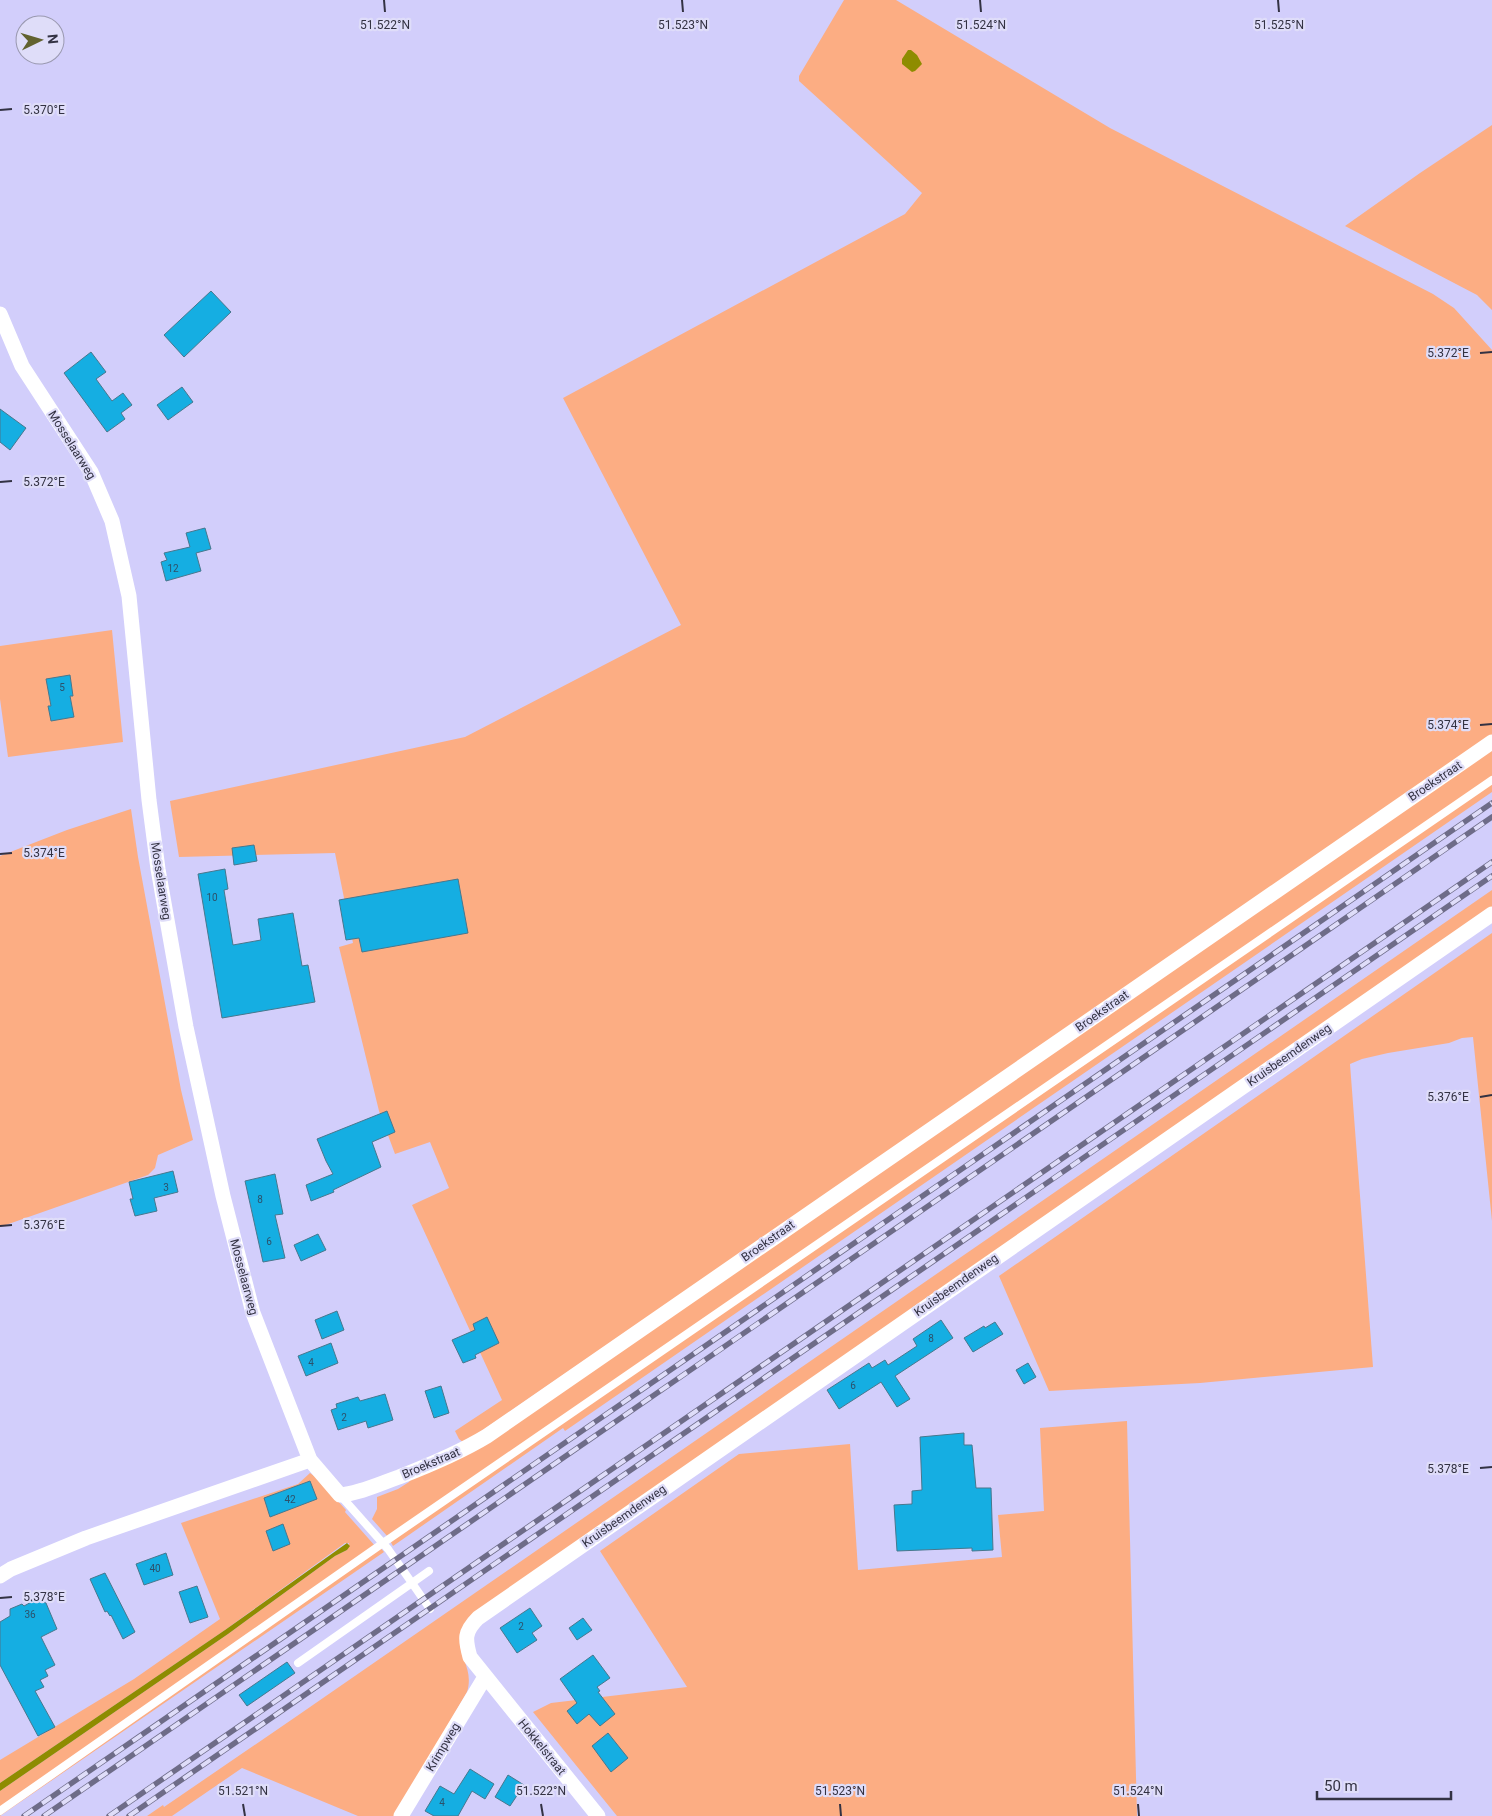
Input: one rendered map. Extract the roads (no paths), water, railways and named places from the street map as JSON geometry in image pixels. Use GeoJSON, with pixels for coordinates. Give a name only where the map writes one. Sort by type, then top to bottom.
{"type":"FeatureCollection","features":[{"type":"Feature","properties":{"kind":"street","name":"Mosselaarweg"},"geometry":{"type":"LineString","coordinates":[[0,314],[22,366],[91,472],[112,521],[129,596],[149,800],[158,869],[188,1036],[223,1196],[253,1313],[310,1460]]}},
{"type":"Feature","properties":{"kind":"street","name":"Broekstraat"},"geometry":{"type":"LineString","coordinates":[[340,1495],[356,1494],[431,1464],[487,1436],[1492,742]]}},
{"type":"Feature","properties":{"kind":"street","name":"Kruisbeemdenweg"},"geometry":{"type":"LineString","coordinates":[[485,1677],[470,1656],[465,1641],[469,1626],[478,1618],[1492,914]]}},
{"type":"Feature","properties":{"kind":"street"},"geometry":{"type":"LineString","coordinates":[[0,1576],[11,1569],[86,1538],[310,1460],[340,1495]]}},
{"type":"Feature","properties":{"kind":"street","name":"Krimpweg"},"geometry":{"type":"LineString","coordinates":[[402,1816],[485,1677]]}},
{"type":"Feature","properties":{"kind":"street","name":"Hokkelstraat"},"geometry":{"type":"LineString","coordinates":[[485,1677],[598,1816]]}},
{"type":"Feature","properties":{"kind":"lane"},"geometry":{"type":"LineString","coordinates":[[0,1810],[383,1543],[1492,780]]}},
{"type":"Feature","properties":{"kind":"lane"},"geometry":{"type":"LineString","coordinates":[[340,1495],[383,1543],[430,1609]]}},
{"type":"Feature","properties":{"kind":"lane"},"geometry":{"type":"LineString","coordinates":[[298,1663],[429,1570]]}},
{"type":"Feature","properties":{"kind":"railway"},"geometry":{"type":"LineString","coordinates":[[24,1816],[1492,803]]}},
{"type":"Feature","properties":{"kind":"railway"},"geometry":{"type":"LineString","coordinates":[[44,1816],[1492,817]]}},
{"type":"Feature","properties":{"kind":"railway"},"geometry":{"type":"LineString","coordinates":[[109,1816],[1492,862]]}},
{"type":"Feature","properties":{"kind":"railway"},"geometry":{"type":"LineString","coordinates":[[129,1816],[1492,876]]}}]}
